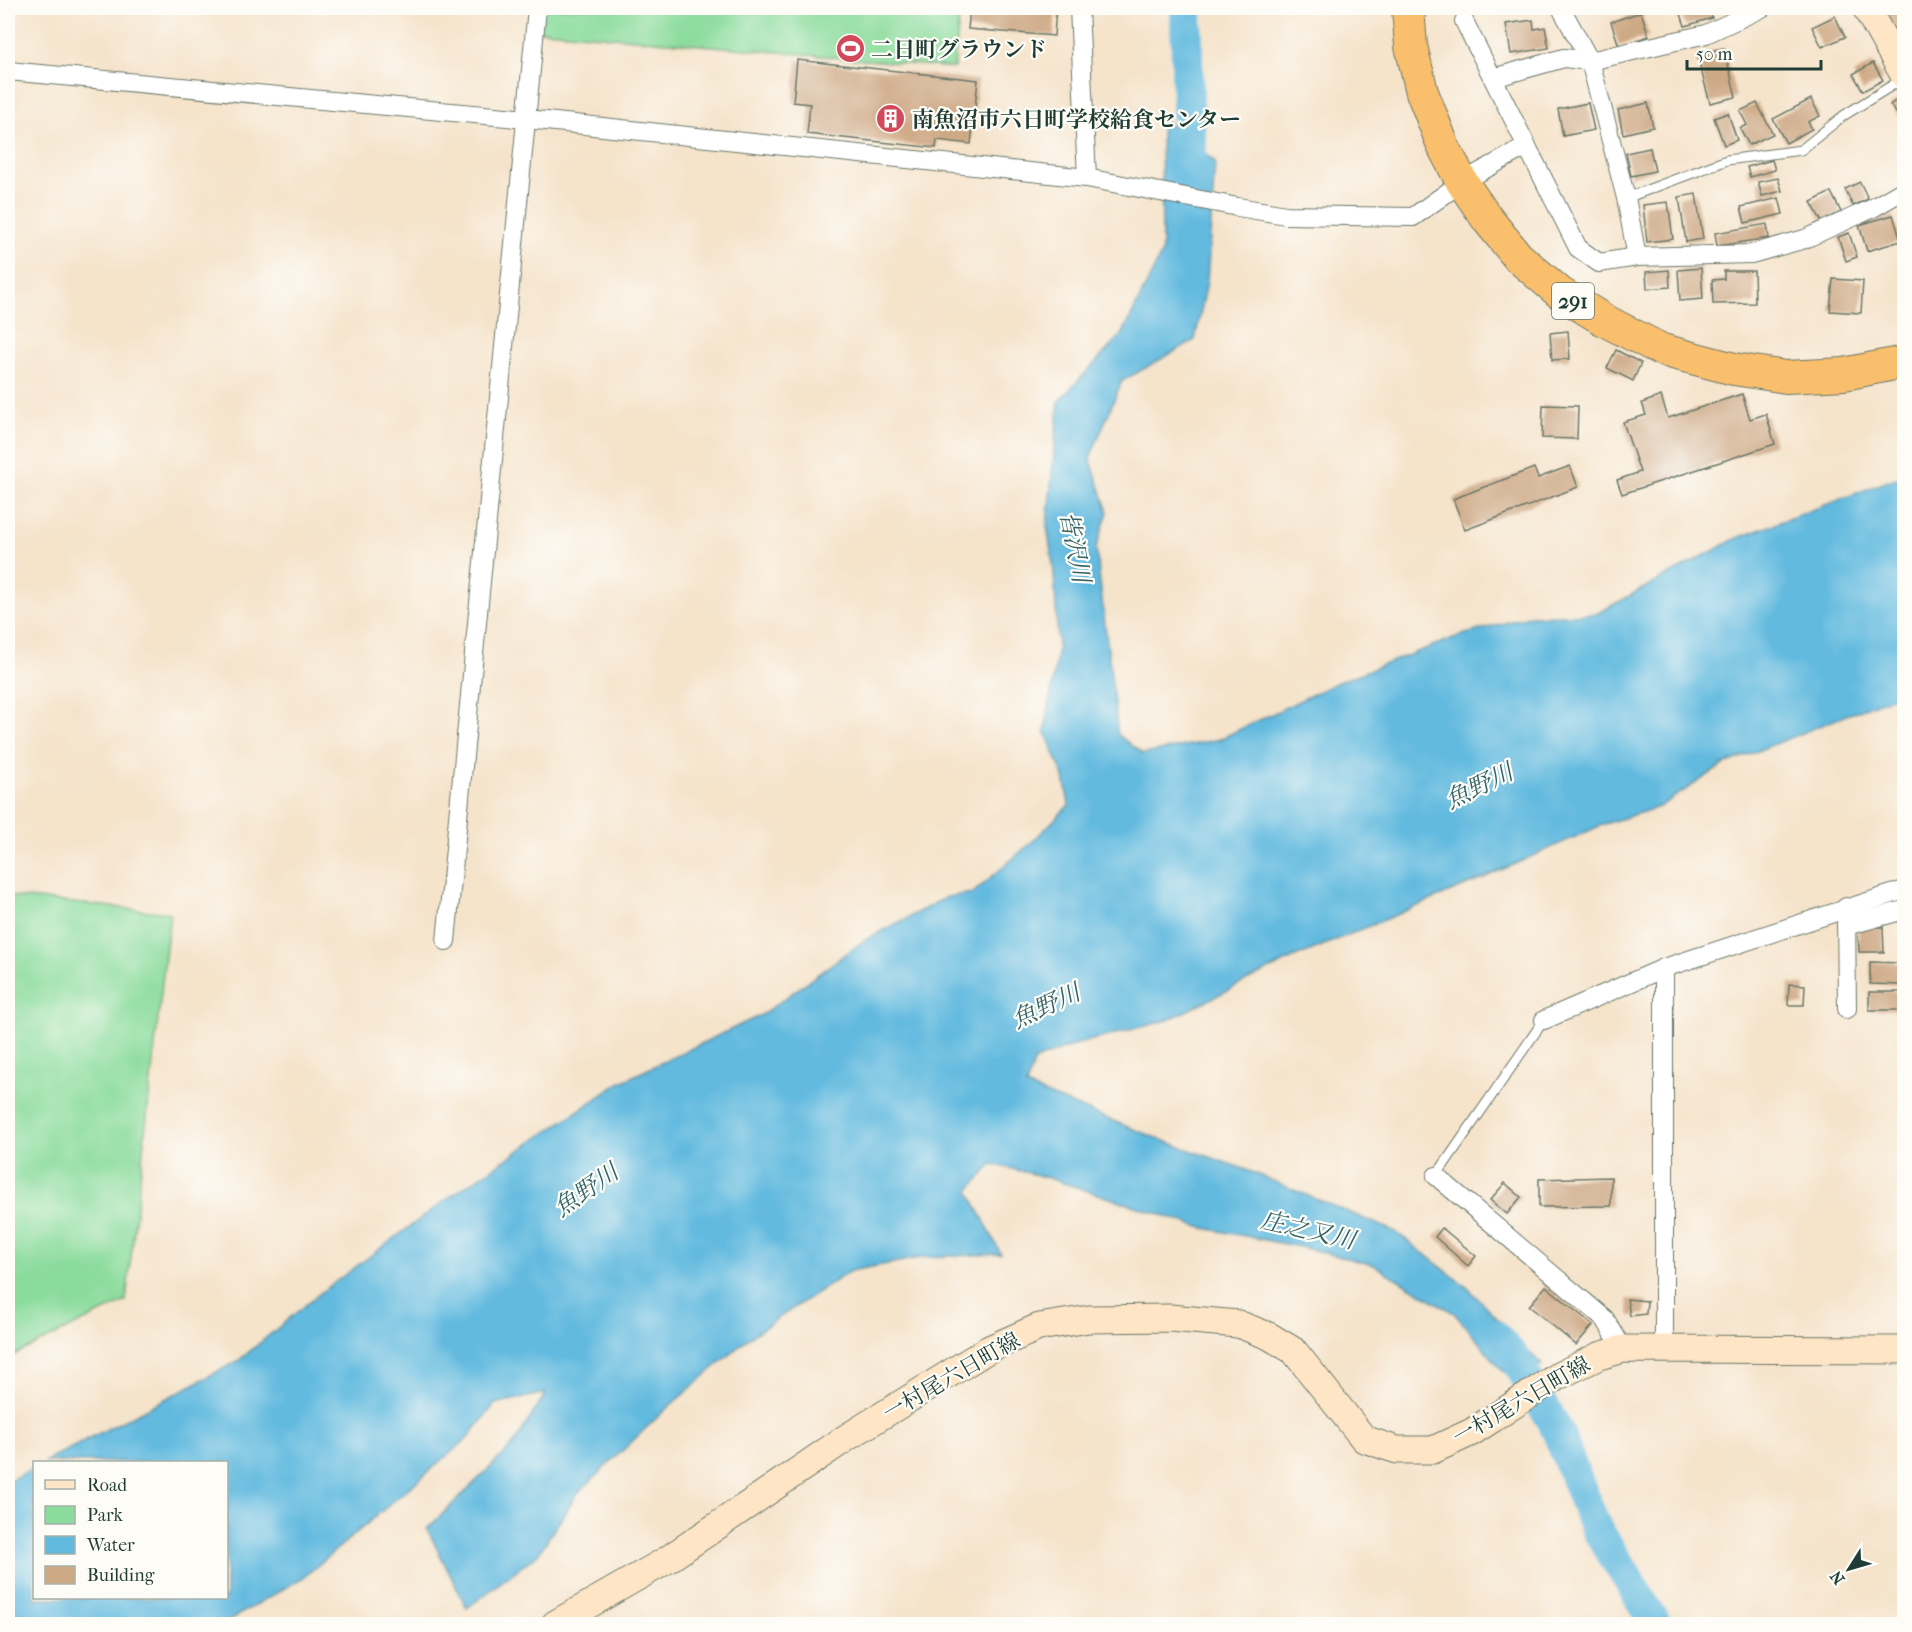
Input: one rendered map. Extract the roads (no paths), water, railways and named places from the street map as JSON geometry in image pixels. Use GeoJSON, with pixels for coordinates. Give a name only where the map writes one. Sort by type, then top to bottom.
{"type":"FeatureCollection","features":[{"type":"Feature","properties":{"kind":"highway","name":"291"},"geometry":{"type":"LineString","coordinates":[[1408,8],[1411,46],[1422,92],[1444,148],[1462,182],[1488,220],[1518,257],[1560,293],[1604,320],[1662,350],[1734,369],[1786,376],[1844,374],[1905,362]]}},
{"type":"Feature","properties":{"kind":"main road"},"geometry":{"type":"LineString","coordinates":[[1866,8],[1905,77]]}},
{"type":"Feature","properties":{"kind":"main road","name":"一村尾六日町線"},"geometry":{"type":"LineString","coordinates":[[555,1624],[666,1560],[846,1438],[980,1355],[1039,1327],[1089,1319],[1170,1318],[1238,1324],[1269,1336],[1294,1351],[1364,1439],[1397,1450],[1433,1450],[1479,1427],[1558,1376],[1599,1356],[1623,1349],[1905,1350]]}},
{"type":"Feature","properties":{"kind":"street"},"geometry":{"type":"LineString","coordinates":[[446,941],[537,8]]}},
{"type":"Feature","properties":{"kind":"street"},"geometry":{"type":"LineString","coordinates":[[1079,8],[1087,178]]}},
{"type":"Feature","properties":{"kind":"street"},"geometry":{"type":"LineString","coordinates":[[1561,8],[1590,61],[1626,198],[1637,257]]}},
{"type":"Feature","properties":{"kind":"street"},"geometry":{"type":"LineString","coordinates":[[1493,78],[1564,58],[1590,61],[1706,34],[1761,8]]}},
{"type":"Feature","properties":{"kind":"street"},"geometry":{"type":"LineString","coordinates":[[1464,21],[1578,248],[1599,263],[1637,257],[1751,254],[1805,239],[1871,209],[1905,190]]}},
{"type":"Feature","properties":{"kind":"street"},"geometry":{"type":"LineString","coordinates":[[8,71],[527,119],[1087,178],[1286,215],[1413,217],[1462,182],[1527,146]]}},
{"type":"Feature","properties":{"kind":"street"},"geometry":{"type":"LineString","coordinates":[[1544,1020],[1664,968],[1905,890]]}},
{"type":"Feature","properties":{"kind":"street"},"geometry":{"type":"LineString","coordinates":[[1846,908],[1847,1009]]}},
{"type":"Feature","properties":{"kind":"street"},"geometry":{"type":"LineString","coordinates":[[1846,926],[1905,910]]}},
{"type":"Feature","properties":{"kind":"street"},"geometry":{"type":"LineString","coordinates":[[1664,968],[1664,1348]]}},
{"type":"Feature","properties":{"kind":"street"},"geometry":{"type":"LineString","coordinates":[[1436,1176],[1605,1319],[1623,1349]]}},
{"type":"Feature","properties":{"kind":"lane"},"geometry":{"type":"LineString","coordinates":[[1626,198],[1727,160],[1801,150],[1843,116],[1905,77]]}},
{"type":"Feature","properties":{"kind":"lane"},"geometry":{"type":"LineString","coordinates":[[1436,1176],[1544,1020]]}},
{"type":"Feature","properties":{"kind":"water","name":"魚野川"},"geometry":{"type":"Polygon","coordinates":[[[1161,117],[1215,162],[1207,282],[1195,340],[1122,381],[1090,458],[1108,512],[1096,548],[1118,735],[1143,754],[1220,739],[1338,682],[1459,636],[1529,616],[1596,614],[1735,539],[1904,475],[1904,692],[1725,764],[1659,807],[1604,824],[1477,881],[1293,958],[1168,1020],[1077,1044],[1035,1060],[1026,1086],[1156,1138],[1244,1169],[1396,1232],[1467,1287],[1542,1365],[1504,1372],[1454,1313],[1374,1265],[1305,1248],[1199,1227],[1045,1177],[992,1164],[969,1191],[1001,1254],[925,1257],[850,1271],[751,1336],[664,1411],[577,1494],[538,1554],[467,1608],[427,1529],[514,1444],[546,1393],[495,1404],[467,1439],[304,1577],[223,1624],[8,1624],[8,1481],[33,1468],[33,1599],[228,1599],[228,1461],[46,1461],[238,1361],[315,1297],[451,1196],[621,1082],[763,1014],[865,940],[947,897],[973,893],[1032,842],[1069,805],[1064,777],[1045,731],[1058,647],[1054,572],[1047,526],[1059,401],[1123,333],[1162,252],[1161,117]]]}},
{"type":"Feature","properties":{"kind":"waterway","name":"皆沢川"},"geometry":{"type":"LineString","coordinates":[[1186,8],[1188,109],[1193,183]]}},
{"type":"Feature","properties":{"kind":"waterway","name":"庄之又川"},"geometry":{"type":"LineString","coordinates":[[1495,1336],[1517,1361],[1557,1430],[1595,1526],[1656,1624]]}},
{"type":"Feature","properties":{"kind":"place","name":"二日町グラウンド"},"geometry":{"type":"Point","coordinates":[850,49]}},
{"type":"Feature","properties":{"kind":"place","name":"南魚沼市六日町学校給食センター"},"geometry":{"type":"Point","coordinates":[891,119]}}]}
